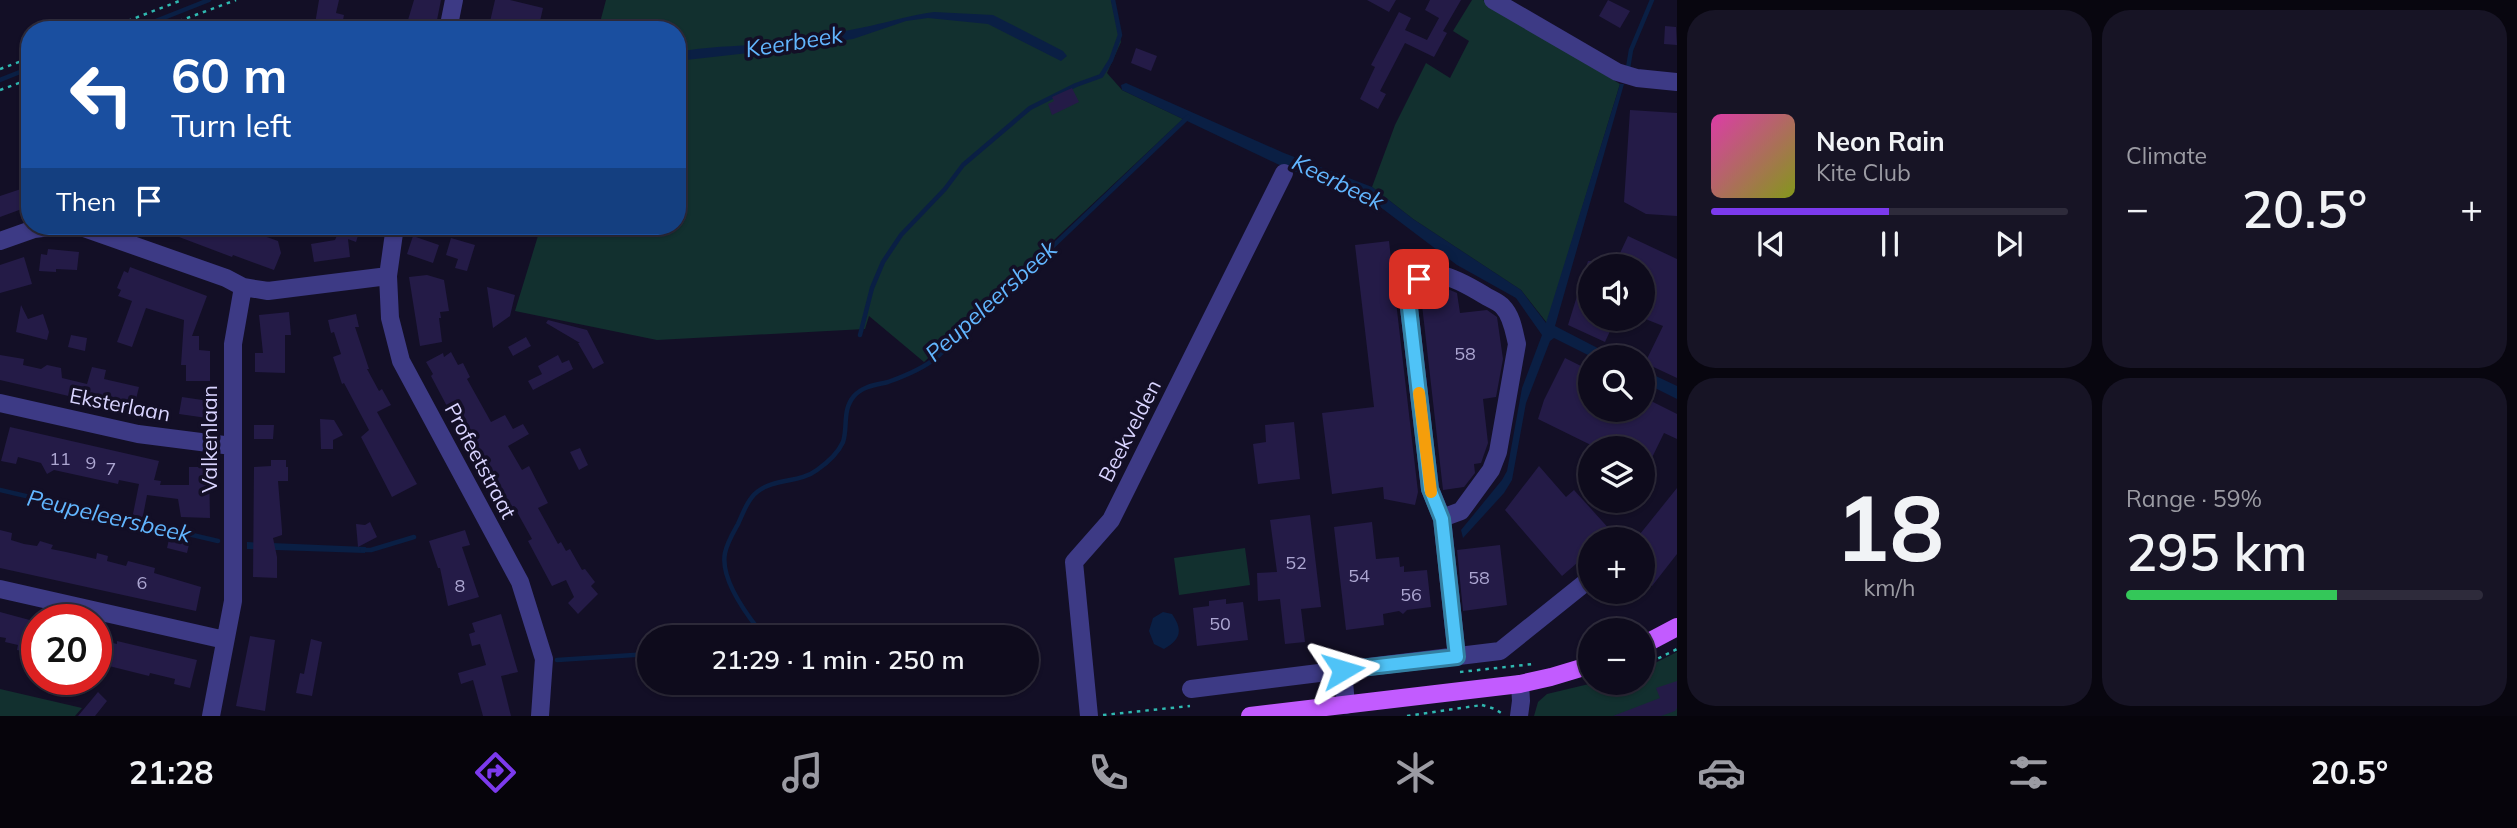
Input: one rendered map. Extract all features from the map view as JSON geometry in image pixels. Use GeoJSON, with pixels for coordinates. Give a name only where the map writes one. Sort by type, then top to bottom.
{"type":"FeatureCollection","features":[{"type":"Feature","properties":{"kind":"main road"},"geometry":{"type":"LineString","coordinates":[[1655,639],[1677,627]]}},
{"type":"Feature","properties":{"kind":"main road"},"geometry":{"type":"LineString","coordinates":[[1250,716],[1520,684],[1578,669]]}},
{"type":"Feature","properties":{"kind":"street"},"geometry":{"type":"LineString","coordinates":[[450,21],[454,0]]}},
{"type":"Feature","properties":{"kind":"street"},"geometry":{"type":"LineString","coordinates":[[1493,0],[1617,72],[1637,78],[1677,82]]}},
{"type":"Feature","properties":{"kind":"street","name":"Beekvelden"},"geometry":{"type":"LineString","coordinates":[[1089,716],[1074,562],[1111,520],[1284,173]]}},
{"type":"Feature","properties":{"kind":"street"},"geometry":{"type":"LineString","coordinates":[[0,242],[21,234]]}},
{"type":"Feature","properties":{"kind":"street"},"geometry":{"type":"LineString","coordinates":[[104,235],[226,278],[243,287],[268,291],[388,276]]}},
{"type":"Feature","properties":{"kind":"street","name":"Profeetstraat"},"geometry":{"type":"LineString","coordinates":[[394,235],[388,276],[390,318],[401,361],[520,582],[544,659],[540,716]]}},
{"type":"Feature","properties":{"kind":"street"},"geometry":{"type":"LineString","coordinates":[[1442,519],[1461,510],[1490,470],[1498,452],[1517,344],[1513,326],[1503,307],[1461,281],[1446,275],[1430,275],[1419,279],[1410,287],[1408,299],[1430,489],[1442,519],[1457,657]]}},
{"type":"Feature","properties":{"kind":"street","name":"Valkenlaan"},"geometry":{"type":"LineString","coordinates":[[211,716],[233,601],[233,344],[243,287]]}},
{"type":"Feature","properties":{"kind":"street","name":"Eksterlaan"},"geometry":{"type":"LineString","coordinates":[[0,403],[138,434],[232,446]]}},
{"type":"Feature","properties":{"kind":"street"},"geometry":{"type":"LineString","coordinates":[[1191,689],[1500,651],[1578,588]]}},
{"type":"Feature","properties":{"kind":"street"},"geometry":{"type":"LineString","coordinates":[[0,589],[225,640]]}},
{"type":"Feature","properties":{"kind":"street"},"geometry":{"type":"LineString","coordinates":[[1343,670],[1346,705]]}},
{"type":"Feature","properties":{"kind":"street"},"geometry":{"type":"LineString","coordinates":[[1519,716],[1520,684]]}},
{"type":"Feature","properties":{"kind":"path"},"geometry":{"type":"LineString","coordinates":[[127,21],[182,0]]}},
{"type":"Feature","properties":{"kind":"path"},"geometry":{"type":"LineString","coordinates":[[179,21],[236,0]]}},
{"type":"Feature","properties":{"kind":"path"},"geometry":{"type":"LineString","coordinates":[[0,69],[21,61]]}},
{"type":"Feature","properties":{"kind":"path"},"geometry":{"type":"LineString","coordinates":[[0,90],[21,82]]}},
{"type":"Feature","properties":{"kind":"path"},"geometry":{"type":"LineString","coordinates":[[1655,660],[1677,649]]}},
{"type":"Feature","properties":{"kind":"path"},"geometry":{"type":"LineString","coordinates":[[1407,716],[1482,705],[1503,712],[1505,716]]}},
{"type":"Feature","properties":{"kind":"green space"},"geometry":{"type":"Polygon","coordinates":[[[606,0],[1111,0],[1121,42],[1107,73],[1122,90],[1183,119],[924,362],[869,316],[865,329],[657,340],[515,311],[538,235],[686,235],[686,21],[600,21],[606,0]]]}},
{"type":"Feature","properties":{"kind":"green space"},"geometry":{"type":"Polygon","coordinates":[[[1472,0],[1483,0],[1620,84],[1547,323],[1521,290],[1413,219],[1372,187],[1395,125],[1426,63],[1450,78],[1469,41],[1453,31],[1472,0]]]}},
{"type":"Feature","properties":{"kind":"green space"},"geometry":{"type":"Polygon","coordinates":[[[1245,548],[1250,585],[1179,595],[1174,558],[1245,548]]]}},
{"type":"Feature","properties":{"kind":"green space"},"geometry":{"type":"Polygon","coordinates":[[[1677,652],[1677,716],[1534,716],[1538,702],[1547,694],[1578,687],[1578,695],[1655,695],[1655,663],[1677,652]]]}},
{"type":"Feature","properties":{"kind":"green space"},"geometry":{"type":"Polygon","coordinates":[[[0,689],[82,708],[75,716],[0,716],[0,689]]]}},
{"type":"Feature","properties":{"kind":"water"},"geometry":{"type":"Polygon","coordinates":[[[934,12],[993,15],[1063,51],[1067,56],[1061,61],[988,24],[928,18],[906,21],[853,39],[686,60],[686,51],[785,41],[934,12]]]}},
{"type":"Feature","properties":{"kind":"water"},"geometry":{"type":"Polygon","coordinates":[[[1126,83],[1284,153],[1372,187],[1413,219],[1521,290],[1546,323],[1620,84],[1624,84],[1555,326],[1592,345],[1578,345],[1578,350],[1554,338],[1550,341],[1526,403],[1512,480],[1504,493],[1463,538],[1461,530],[1507,471],[1522,388],[1542,335],[1516,298],[1457,265],[1357,192],[1290,170],[1122,90],[1121,85],[1126,83]]]}},
{"type":"Feature","properties":{"kind":"water"},"geometry":{"type":"Polygon","coordinates":[[[1655,376],[1677,386],[1677,399],[1655,388],[1655,376]]]}},
{"type":"Feature","properties":{"kind":"water"},"geometry":{"type":"Polygon","coordinates":[[[247,542],[366,547],[365,553],[247,549],[247,542]]]}},
{"type":"Feature","properties":{"kind":"water"},"geometry":{"type":"Polygon","coordinates":[[[1163,612],[1172,614],[1179,629],[1174,642],[1164,649],[1154,644],[1149,631],[1153,618],[1163,612]]]}},
{"type":"Feature","properties":{"kind":"building"},"geometry":{"type":"Polygon","coordinates":[[[319,0],[339,0],[336,13],[344,15],[343,21],[316,21],[319,0]]]}},
{"type":"Feature","properties":{"kind":"building"},"geometry":{"type":"Polygon","coordinates":[[[414,0],[441,0],[437,21],[408,21],[414,0]]]}},
{"type":"Feature","properties":{"kind":"building"},"geometry":{"type":"Polygon","coordinates":[[[495,0],[510,0],[543,8],[540,21],[490,21],[495,0]]]}},
{"type":"Feature","properties":{"kind":"building"},"geometry":{"type":"Polygon","coordinates":[[[1367,0],[1396,0],[1389,12],[1367,0]]]}},
{"type":"Feature","properties":{"kind":"building"},"geometry":{"type":"Polygon","coordinates":[[[1430,0],[1461,0],[1443,31],[1447,33],[1434,57],[1405,43],[1380,91],[1386,94],[1378,109],[1360,99],[1375,67],[1371,65],[1399,12],[1411,18],[1405,30],[1427,40],[1439,18],[1425,10],[1430,0]]]}},
{"type":"Feature","properties":{"kind":"building"},"geometry":{"type":"Polygon","coordinates":[[[1608,0],[1630,11],[1620,28],[1599,16],[1608,0]]]}},
{"type":"Feature","properties":{"kind":"building"},"geometry":{"type":"Polygon","coordinates":[[[1665,26],[1676,27],[1677,45],[1664,44],[1665,26]]]}},
{"type":"Feature","properties":{"kind":"building"},"geometry":{"type":"Polygon","coordinates":[[[1136,48],[1157,56],[1151,71],[1131,63],[1136,48]]]}},
{"type":"Feature","properties":{"kind":"building"},"geometry":{"type":"Polygon","coordinates":[[[1072,88],[1079,102],[1052,115],[1048,104],[1054,101],[1052,97],[1072,88]]]}},
{"type":"Feature","properties":{"kind":"building"},"geometry":{"type":"Polygon","coordinates":[[[1630,110],[1677,113],[1677,216],[1646,214],[1624,202],[1630,110]]]}},
{"type":"Feature","properties":{"kind":"building"},"geometry":{"type":"Polygon","coordinates":[[[21,189],[21,209],[0,217],[0,196],[21,189]]]}},
{"type":"Feature","properties":{"kind":"building"},"geometry":{"type":"Polygon","coordinates":[[[174,235],[261,235],[278,241],[281,253],[274,270],[233,255],[232,257],[174,235]]]}},
{"type":"Feature","properties":{"kind":"building"},"geometry":{"type":"Polygon","coordinates":[[[337,235],[358,235],[356,242],[348,239],[350,257],[314,262],[311,244],[335,240],[337,235]]]}},
{"type":"Feature","properties":{"kind":"building"},"geometry":{"type":"Polygon","coordinates":[[[413,236],[439,245],[433,263],[407,254],[413,236]]]}},
{"type":"Feature","properties":{"kind":"building"},"geometry":{"type":"Polygon","coordinates":[[[1628,236],[1677,259],[1677,378],[1655,368],[1654,345],[1663,326],[1655,323],[1655,254],[1620,254],[1628,236]]]}},
{"type":"Feature","properties":{"kind":"building"},"geometry":{"type":"Polygon","coordinates":[[[451,238],[475,245],[467,271],[455,268],[458,259],[446,255],[451,238]]]}},
{"type":"Feature","properties":{"kind":"building"},"geometry":{"type":"Polygon","coordinates":[[[1389,241],[1418,492],[1415,505],[1384,499],[1383,487],[1332,494],[1322,413],[1374,407],[1355,245],[1389,241]]]}},
{"type":"Feature","properties":{"kind":"building"},"geometry":{"type":"Polygon","coordinates":[[[48,249],[79,252],[77,270],[39,271],[41,254],[47,255],[48,249]]]}},
{"type":"Feature","properties":{"kind":"building"},"geometry":{"type":"Polygon","coordinates":[[[24,257],[32,284],[0,293],[0,265],[24,257]]]}},
{"type":"Feature","properties":{"kind":"building"},"geometry":{"type":"Polygon","coordinates":[[[130,267],[207,296],[192,336],[199,336],[199,350],[210,351],[210,381],[186,381],[186,365],[181,365],[184,320],[146,308],[132,347],[117,342],[132,301],[118,296],[121,290],[117,288],[124,271],[128,273],[130,267]]]}},
{"type":"Feature","properties":{"kind":"building"},"geometry":{"type":"Polygon","coordinates":[[[427,275],[444,280],[449,311],[440,312],[442,342],[420,346],[409,277],[427,275]]]}},
{"type":"Feature","properties":{"kind":"building"},"geometry":{"type":"Polygon","coordinates":[[[487,287],[515,295],[510,316],[493,328],[487,287]]]}},
{"type":"Feature","properties":{"kind":"building"},"geometry":{"type":"Polygon","coordinates":[[[1450,290],[1457,293],[1460,313],[1487,310],[1497,317],[1503,359],[1496,397],[1483,399],[1488,443],[1481,463],[1474,464],[1475,473],[1464,487],[1443,490],[1421,296],[1422,293],[1450,290]]]}},
{"type":"Feature","properties":{"kind":"building"},"geometry":{"type":"Polygon","coordinates":[[[1578,293],[1578,330],[1568,325],[1578,293]]]}},
{"type":"Feature","properties":{"kind":"building"},"geometry":{"type":"Polygon","coordinates":[[[21,305],[28,319],[43,314],[49,332],[47,340],[16,332],[21,305]]]}},
{"type":"Feature","properties":{"kind":"building"},"geometry":{"type":"Polygon","coordinates":[[[289,312],[291,335],[285,335],[285,373],[255,372],[255,353],[263,353],[259,315],[289,312]]]}},
{"type":"Feature","properties":{"kind":"building"},"geometry":{"type":"Polygon","coordinates":[[[356,314],[359,327],[355,327],[367,369],[379,391],[382,389],[391,405],[377,412],[417,484],[392,497],[361,437],[369,430],[344,383],[342,384],[333,357],[341,354],[328,320],[356,314]]]}},
{"type":"Feature","properties":{"kind":"building"},"geometry":{"type":"Polygon","coordinates":[[[548,320],[587,330],[604,363],[593,369],[580,343],[546,323],[548,320]]]}},
{"type":"Feature","properties":{"kind":"building"},"geometry":{"type":"Polygon","coordinates":[[[1581,331],[1610,331],[1605,342],[1581,331]]]}},
{"type":"Feature","properties":{"kind":"building"},"geometry":{"type":"Polygon","coordinates":[[[71,335],[87,338],[85,351],[68,347],[71,335]]]}},
{"type":"Feature","properties":{"kind":"building"},"geometry":{"type":"Polygon","coordinates":[[[526,337],[531,346],[513,356],[508,347],[526,337]]]}},
{"type":"Feature","properties":{"kind":"building"},"geometry":{"type":"Polygon","coordinates":[[[451,352],[458,365],[463,363],[470,377],[467,379],[491,422],[505,415],[513,429],[523,424],[529,434],[508,446],[522,470],[529,466],[548,503],[538,508],[558,544],[561,542],[566,551],[570,549],[582,570],[585,569],[595,582],[591,586],[598,594],[578,614],[568,603],[574,597],[566,580],[552,586],[528,541],[532,539],[517,512],[514,514],[494,478],[487,482],[431,376],[433,374],[426,362],[451,352]]]}},
{"type":"Feature","properties":{"kind":"building"},"geometry":{"type":"Polygon","coordinates":[[[0,355],[24,359],[23,365],[41,369],[47,365],[61,368],[62,378],[87,384],[92,367],[106,370],[104,379],[139,387],[133,411],[0,380],[0,355]]]}},
{"type":"Feature","properties":{"kind":"building"},"geometry":{"type":"Polygon","coordinates":[[[558,355],[562,363],[569,360],[573,369],[533,390],[528,381],[542,374],[538,366],[558,355]]]}},
{"type":"Feature","properties":{"kind":"building"},"geometry":{"type":"Polygon","coordinates":[[[1565,358],[1578,364],[1578,422],[1655,422],[1655,403],[1677,414],[1677,439],[1664,433],[1655,451],[1655,436],[1578,436],[1578,439],[1538,419],[1544,400],[1565,358]]]}},
{"type":"Feature","properties":{"kind":"building"},"geometry":{"type":"Polygon","coordinates":[[[182,397],[209,401],[207,418],[179,414],[182,397]]]}},
{"type":"Feature","properties":{"kind":"building"},"geometry":{"type":"Polygon","coordinates":[[[320,419],[334,420],[343,435],[333,440],[333,449],[321,449],[320,419]]]}},
{"type":"Feature","properties":{"kind":"building"},"geometry":{"type":"Polygon","coordinates":[[[1294,422],[1300,479],[1258,484],[1253,444],[1266,442],[1265,425],[1294,422]]]}},
{"type":"Feature","properties":{"kind":"building"},"geometry":{"type":"Polygon","coordinates":[[[254,425],[274,425],[273,439],[254,439],[254,425]]]}},
{"type":"Feature","properties":{"kind":"building"},"geometry":{"type":"Polygon","coordinates":[[[10,427],[159,461],[154,480],[161,481],[160,485],[189,485],[189,467],[209,467],[210,518],[181,517],[178,499],[147,495],[142,521],[132,519],[139,484],[119,480],[118,484],[54,470],[47,474],[41,463],[18,457],[16,464],[1,461],[10,427]]]}},
{"type":"Feature","properties":{"kind":"building"},"geometry":{"type":"Polygon","coordinates":[[[580,448],[588,465],[579,470],[570,452],[580,448]]]}},
{"type":"Feature","properties":{"kind":"building"},"geometry":{"type":"Polygon","coordinates":[[[271,460],[286,460],[288,467],[288,481],[278,481],[282,535],[273,538],[277,578],[253,577],[254,467],[271,466],[271,460]]]}},
{"type":"Feature","properties":{"kind":"building"},"geometry":{"type":"Polygon","coordinates":[[[1539,466],[1566,497],[1574,490],[1578,494],[1578,513],[1595,513],[1607,527],[1578,527],[1578,562],[1562,576],[1505,510],[1539,466]]]}},
{"type":"Feature","properties":{"kind":"building"},"geometry":{"type":"Polygon","coordinates":[[[1677,488],[1677,554],[1655,582],[1655,527],[1646,527],[1677,488]]]}},
{"type":"Feature","properties":{"kind":"building"},"geometry":{"type":"Polygon","coordinates":[[[1310,515],[1321,607],[1301,609],[1305,642],[1285,644],[1280,599],[1258,601],[1257,573],[1277,572],[1270,520],[1310,515]]]}},
{"type":"Feature","properties":{"kind":"building"},"geometry":{"type":"Polygon","coordinates":[[[370,522],[377,537],[358,547],[356,524],[365,525],[370,522]]]}},
{"type":"Feature","properties":{"kind":"building"},"geometry":{"type":"Polygon","coordinates":[[[1372,522],[1376,559],[1399,557],[1400,567],[1404,566],[1404,572],[1427,570],[1431,607],[1407,610],[1403,614],[1399,611],[1383,614],[1384,625],[1346,630],[1334,527],[1372,522]]]}},
{"type":"Feature","properties":{"kind":"building"},"geometry":{"type":"Polygon","coordinates":[[[0,530],[12,533],[11,540],[24,544],[37,546],[40,541],[53,545],[51,549],[96,559],[97,553],[108,556],[107,561],[126,566],[128,561],[155,568],[154,573],[201,587],[196,611],[0,568],[0,530]]]}},
{"type":"Feature","properties":{"kind":"building"},"geometry":{"type":"Polygon","coordinates":[[[465,530],[470,545],[462,547],[479,597],[448,606],[440,568],[429,541],[465,530]]]}},
{"type":"Feature","properties":{"kind":"building"},"geometry":{"type":"Polygon","coordinates":[[[171,531],[186,535],[185,539],[190,540],[187,553],[167,548],[171,531]]]}},
{"type":"Feature","properties":{"kind":"building"},"geometry":{"type":"Polygon","coordinates":[[[1500,545],[1507,605],[1463,611],[1457,550],[1500,545]]]}},
{"type":"Feature","properties":{"kind":"building"},"geometry":{"type":"Polygon","coordinates":[[[1226,599],[1226,604],[1243,602],[1248,640],[1197,646],[1193,608],[1209,606],[1209,601],[1226,599]]]}},
{"type":"Feature","properties":{"kind":"building"},"geometry":{"type":"Polygon","coordinates":[[[0,612],[21,618],[21,651],[17,650],[18,645],[5,642],[6,638],[0,637],[0,612]]]}},
{"type":"Feature","properties":{"kind":"building"},"geometry":{"type":"Polygon","coordinates":[[[501,614],[518,672],[501,676],[511,716],[483,716],[473,680],[461,684],[458,673],[486,665],[480,644],[472,646],[469,634],[475,632],[472,623],[501,614]]]}},
{"type":"Feature","properties":{"kind":"building"},"geometry":{"type":"Polygon","coordinates":[[[250,636],[275,640],[265,711],[236,706],[250,636]]]}},
{"type":"Feature","properties":{"kind":"building"},"geometry":{"type":"Polygon","coordinates":[[[311,639],[322,642],[312,696],[296,693],[300,673],[304,674],[311,639]]]}},
{"type":"Feature","properties":{"kind":"building"},"geometry":{"type":"Polygon","coordinates":[[[117,641],[197,660],[190,688],[174,684],[175,679],[150,673],[149,676],[112,667],[112,643],[117,644],[117,641]]]}},
{"type":"Feature","properties":{"kind":"building"},"geometry":{"type":"Polygon","coordinates":[[[1677,681],[1675,711],[1661,716],[1613,716],[1660,698],[1656,688],[1677,681]]]}},
{"type":"Feature","properties":{"kind":"building"},"geometry":{"type":"Polygon","coordinates":[[[96,695],[101,695],[107,701],[95,716],[78,716],[96,695]]]}},
{"type":"Feature","properties":{"kind":"waterway","name":"Keerbeek"},"geometry":{"type":"LineString","coordinates":[[156,21],[209,0]]}},
{"type":"Feature","properties":{"kind":"waterway"},"geometry":{"type":"LineString","coordinates":[[860,335],[872,288],[883,262],[901,235],[945,189],[963,165],[1030,108],[1101,76],[1111,60],[1120,35],[1113,0]]}},
{"type":"Feature","properties":{"kind":"waterway"},"geometry":{"type":"LineString","coordinates":[[1628,68],[1631,50],[1652,0]]}},
{"type":"Feature","properties":{"kind":"waterway","name":"Keerbeek"},"geometry":{"type":"LineString","coordinates":[[0,80],[21,72]]}},
{"type":"Feature","properties":{"kind":"waterway","name":"Peupeleersbeek"},"geometry":{"type":"LineString","coordinates":[[755,625],[734,594],[724,563],[729,542],[754,495],[771,484],[803,477],[825,464],[843,442],[848,407],[854,396],[866,388],[913,372],[936,358],[1188,117]]}},
{"type":"Feature","properties":{"kind":"waterway","name":"Peupeleersbeek"},"geometry":{"type":"LineString","coordinates":[[0,490],[218,541]]}},
{"type":"Feature","properties":{"kind":"waterway","name":"Peupeleersbeek"},"geometry":{"type":"LineString","coordinates":[[362,550],[371,550],[414,537]]}},
{"type":"Feature","properties":{"kind":"waterway","name":"Peupeleersbeek"},"geometry":{"type":"LineString","coordinates":[[557,660],[637,655]]}},
{"type":"Feature","properties":{"kind":"slow traffic"},"geometry":{"type":"LineString","coordinates":[[1419,393],[1431,492]]}},
{"type":"Feature","properties":{"kind":"route"},"geometry":{"type":"LineString","coordinates":[[1343,670],[1457,657],[1442,519],[1430,489],[1408,299],[1410,287],[1419,279]]}}]}
